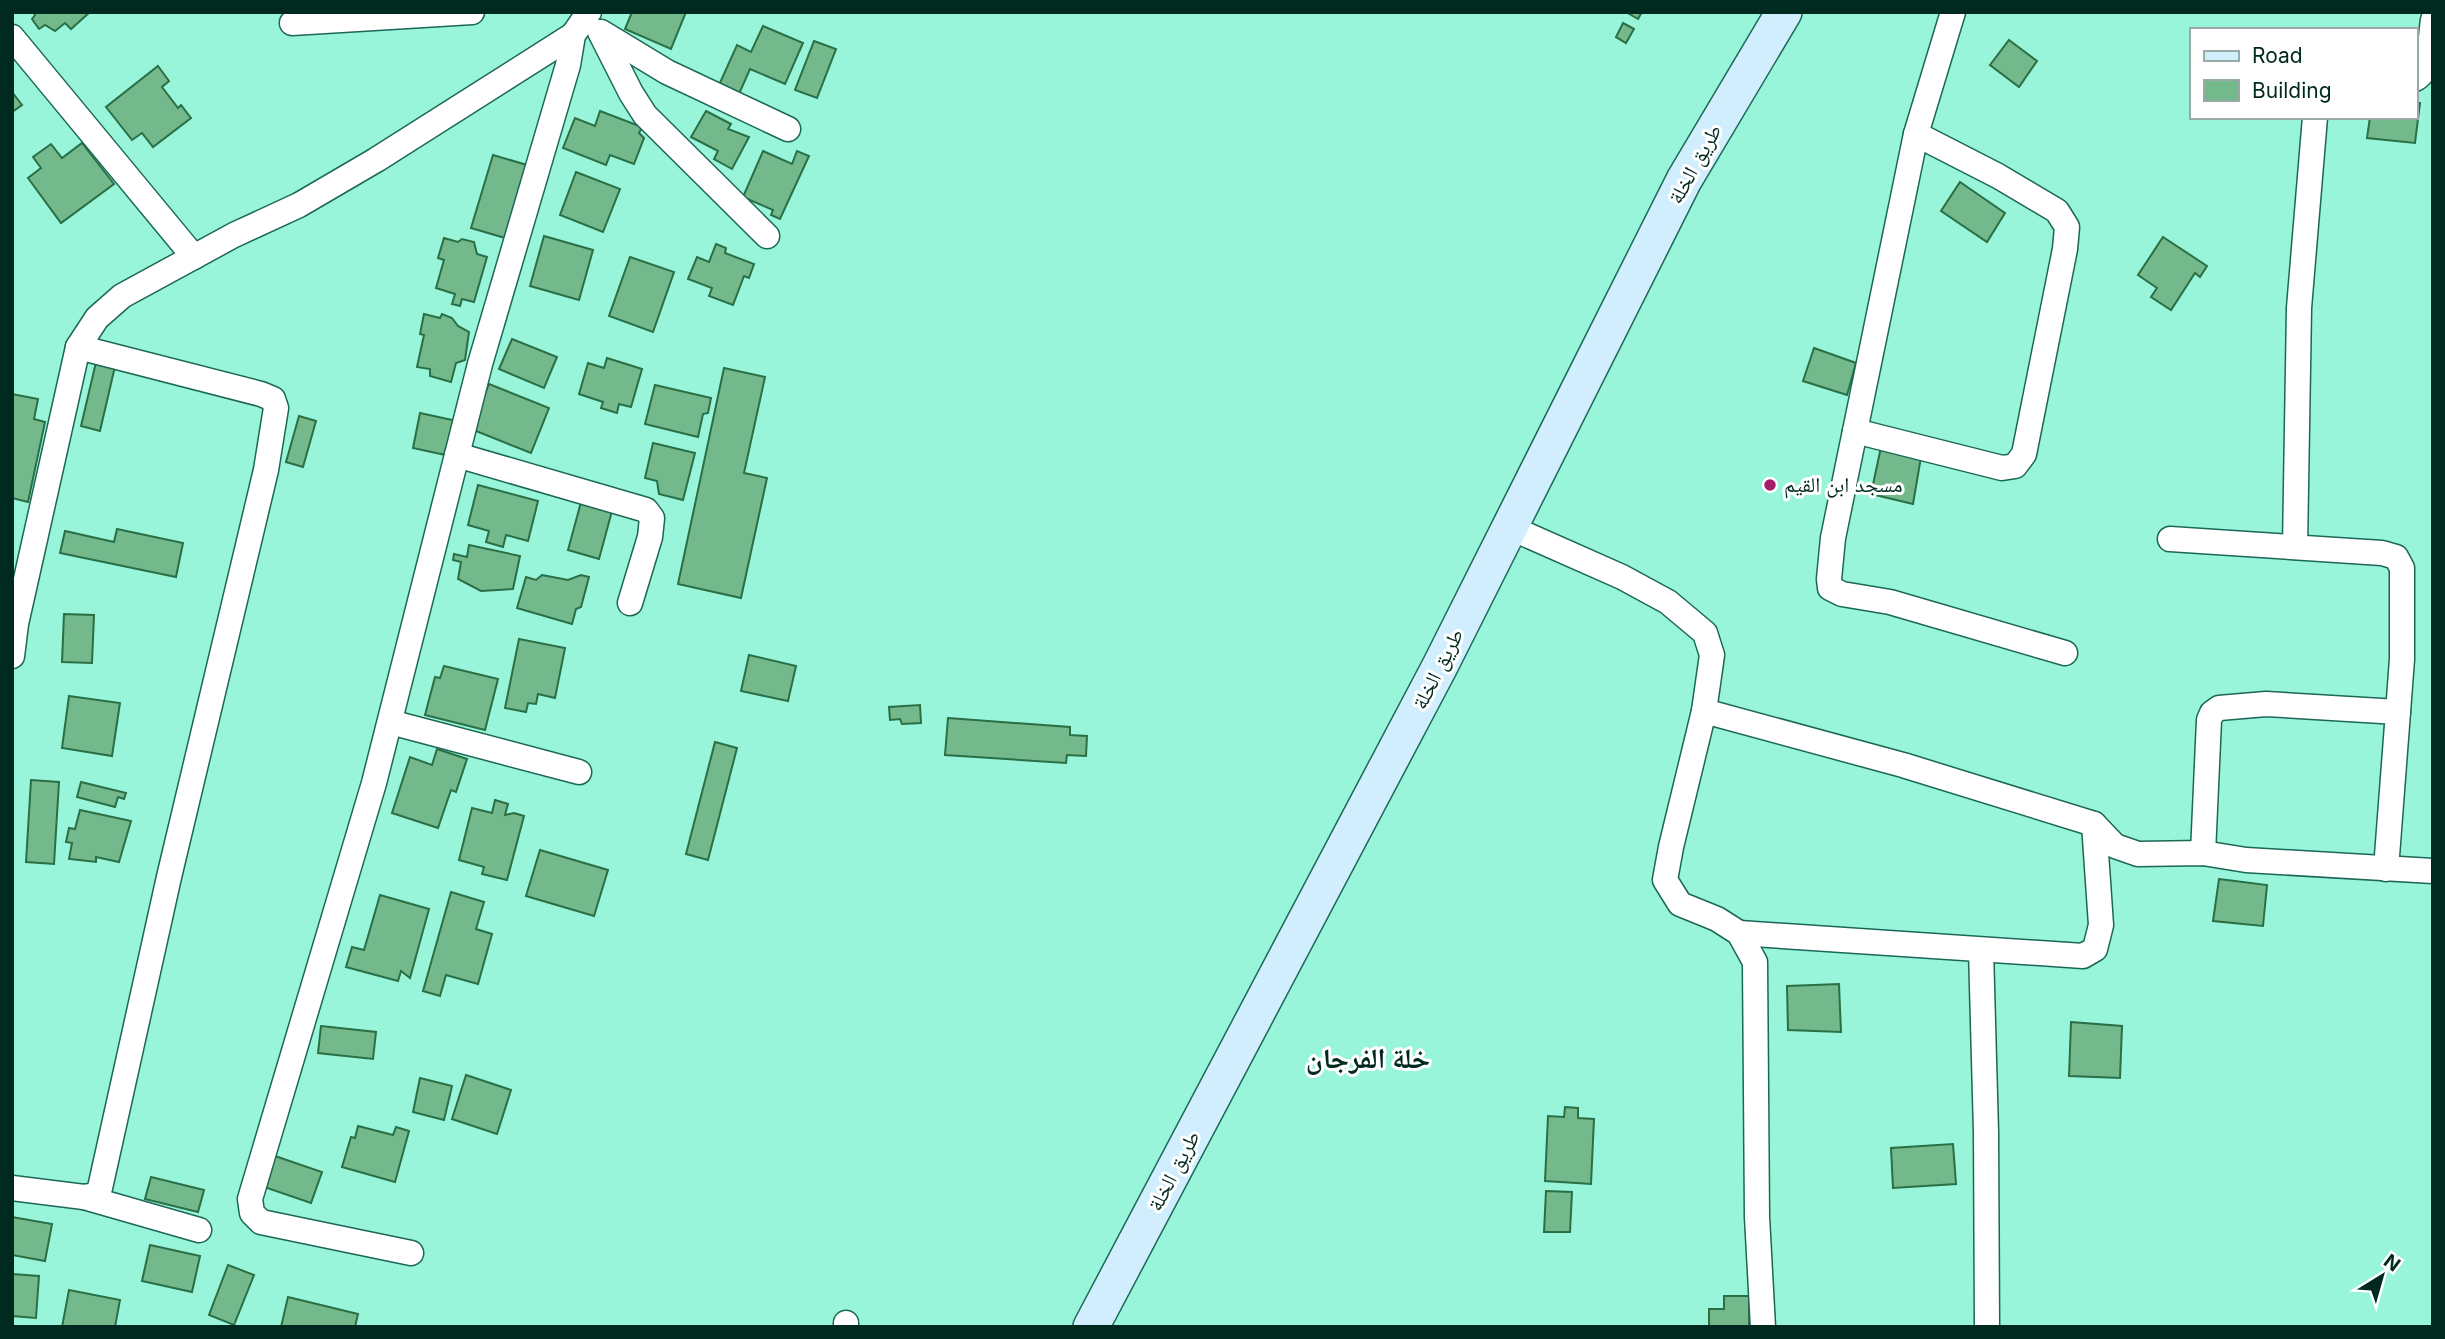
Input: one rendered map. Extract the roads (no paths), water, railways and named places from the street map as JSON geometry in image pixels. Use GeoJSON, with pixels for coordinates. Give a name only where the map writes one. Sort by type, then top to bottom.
{"type":"FeatureCollection","features":[{"type":"Feature","properties":{"kind":"street"},"geometry":{"type":"LineString","coordinates":[[292,23],[472,12]]}},
{"type":"Feature","properties":{"kind":"street","name":"طريق الخلة"},"geometry":{"type":"LineString","coordinates":[[1091,1327],[1434,678],[1684,180],[1784,12]]}},
{"type":"Feature","properties":{"kind":"street"},"geometry":{"type":"LineString","coordinates":[[1953,12],[1916,134],[1833,538],[1830,588],[1842,594],[1889,602],[2065,653]]}},
{"type":"Feature","properties":{"kind":"street"},"geometry":{"type":"LineString","coordinates":[[2417,78],[2425,70],[2433,20]]}},
{"type":"Feature","properties":{"kind":"street"},"geometry":{"type":"LineString","coordinates":[[586,25],[667,72],[788,129]]}},
{"type":"Feature","properties":{"kind":"street"},"geometry":{"type":"LineString","coordinates":[[586,25],[645,116],[767,236]]}},
{"type":"Feature","properties":{"kind":"street"},"geometry":{"type":"LineString","coordinates":[[12,656],[19,578],[78,347],[97,317],[122,296],[234,234],[299,205],[354,173],[586,25]]}},
{"type":"Feature","properties":{"kind":"street"},"geometry":{"type":"LineString","coordinates":[[411,1252],[261,1222],[252,1213],[250,1199],[370,796],[480,364],[568,65],[586,25]]}},
{"type":"Feature","properties":{"kind":"street"},"geometry":{"type":"LineString","coordinates":[[12,37],[194,257]]}},
{"type":"Feature","properties":{"kind":"street"},"geometry":{"type":"LineString","coordinates":[[2295,547],[2299,308],[2315,119]]}},
{"type":"Feature","properties":{"kind":"street"},"geometry":{"type":"LineString","coordinates":[[1856,431],[2002,467],[2015,466],[2024,454],[2065,249],[2067,227],[2057,211],[1998,176],[1916,134]]}},
{"type":"Feature","properties":{"kind":"street"},"geometry":{"type":"LineString","coordinates":[[78,347],[261,394],[273,398],[276,408],[265,470],[169,877],[100,1188],[95,1195],[84,1197]]}},
{"type":"Feature","properties":{"kind":"street"},"geometry":{"type":"LineString","coordinates":[[457,455],[646,510],[652,518],[650,537],[630,603]]}},
{"type":"Feature","properties":{"kind":"street"},"geometry":{"type":"LineString","coordinates":[[1509,527],[1634,583],[1668,602],[1706,633],[1712,656],[1704,711],[1665,880],[1680,904],[1717,919],[1739,933],[2083,956],[2095,949],[2101,925],[2094,824]]}},
{"type":"Feature","properties":{"kind":"street"},"geometry":{"type":"LineString","coordinates":[[2170,539],[2382,553],[2396,557],[2402,568],[2402,659],[2386,869]]}},
{"type":"Feature","properties":{"kind":"street"},"geometry":{"type":"LineString","coordinates":[[2203,853],[2209,720],[2212,713],[2219,708],[2266,704],[2398,712]]}},
{"type":"Feature","properties":{"kind":"street"},"geometry":{"type":"LineString","coordinates":[[1704,711],[1903,765],[2094,824],[2115,846],[2138,854],[2203,853],[2246,860],[2433,871]]}},
{"type":"Feature","properties":{"kind":"street"},"geometry":{"type":"LineString","coordinates":[[390,722],[579,772]]}},
{"type":"Feature","properties":{"kind":"street"},"geometry":{"type":"LineString","coordinates":[[1739,933],[1755,962],[1757,1217],[1763,1327]]}},
{"type":"Feature","properties":{"kind":"street"},"geometry":{"type":"LineString","coordinates":[[1981,950],[1986,1132],[1987,1327]]}},
{"type":"Feature","properties":{"kind":"street"},"geometry":{"type":"LineString","coordinates":[[12,1188],[84,1197],[199,1230]]}},
{"type":"Feature","properties":{"kind":"place","name":"مسجد ابن القيم"},"geometry":{"type":"Point","coordinates":[1770,485]}},
{"type":"Feature","properties":{"kind":"district","name":"خلة الفرجان"},"geometry":{"type":"Point","coordinates":[1368,1058]}}]}
